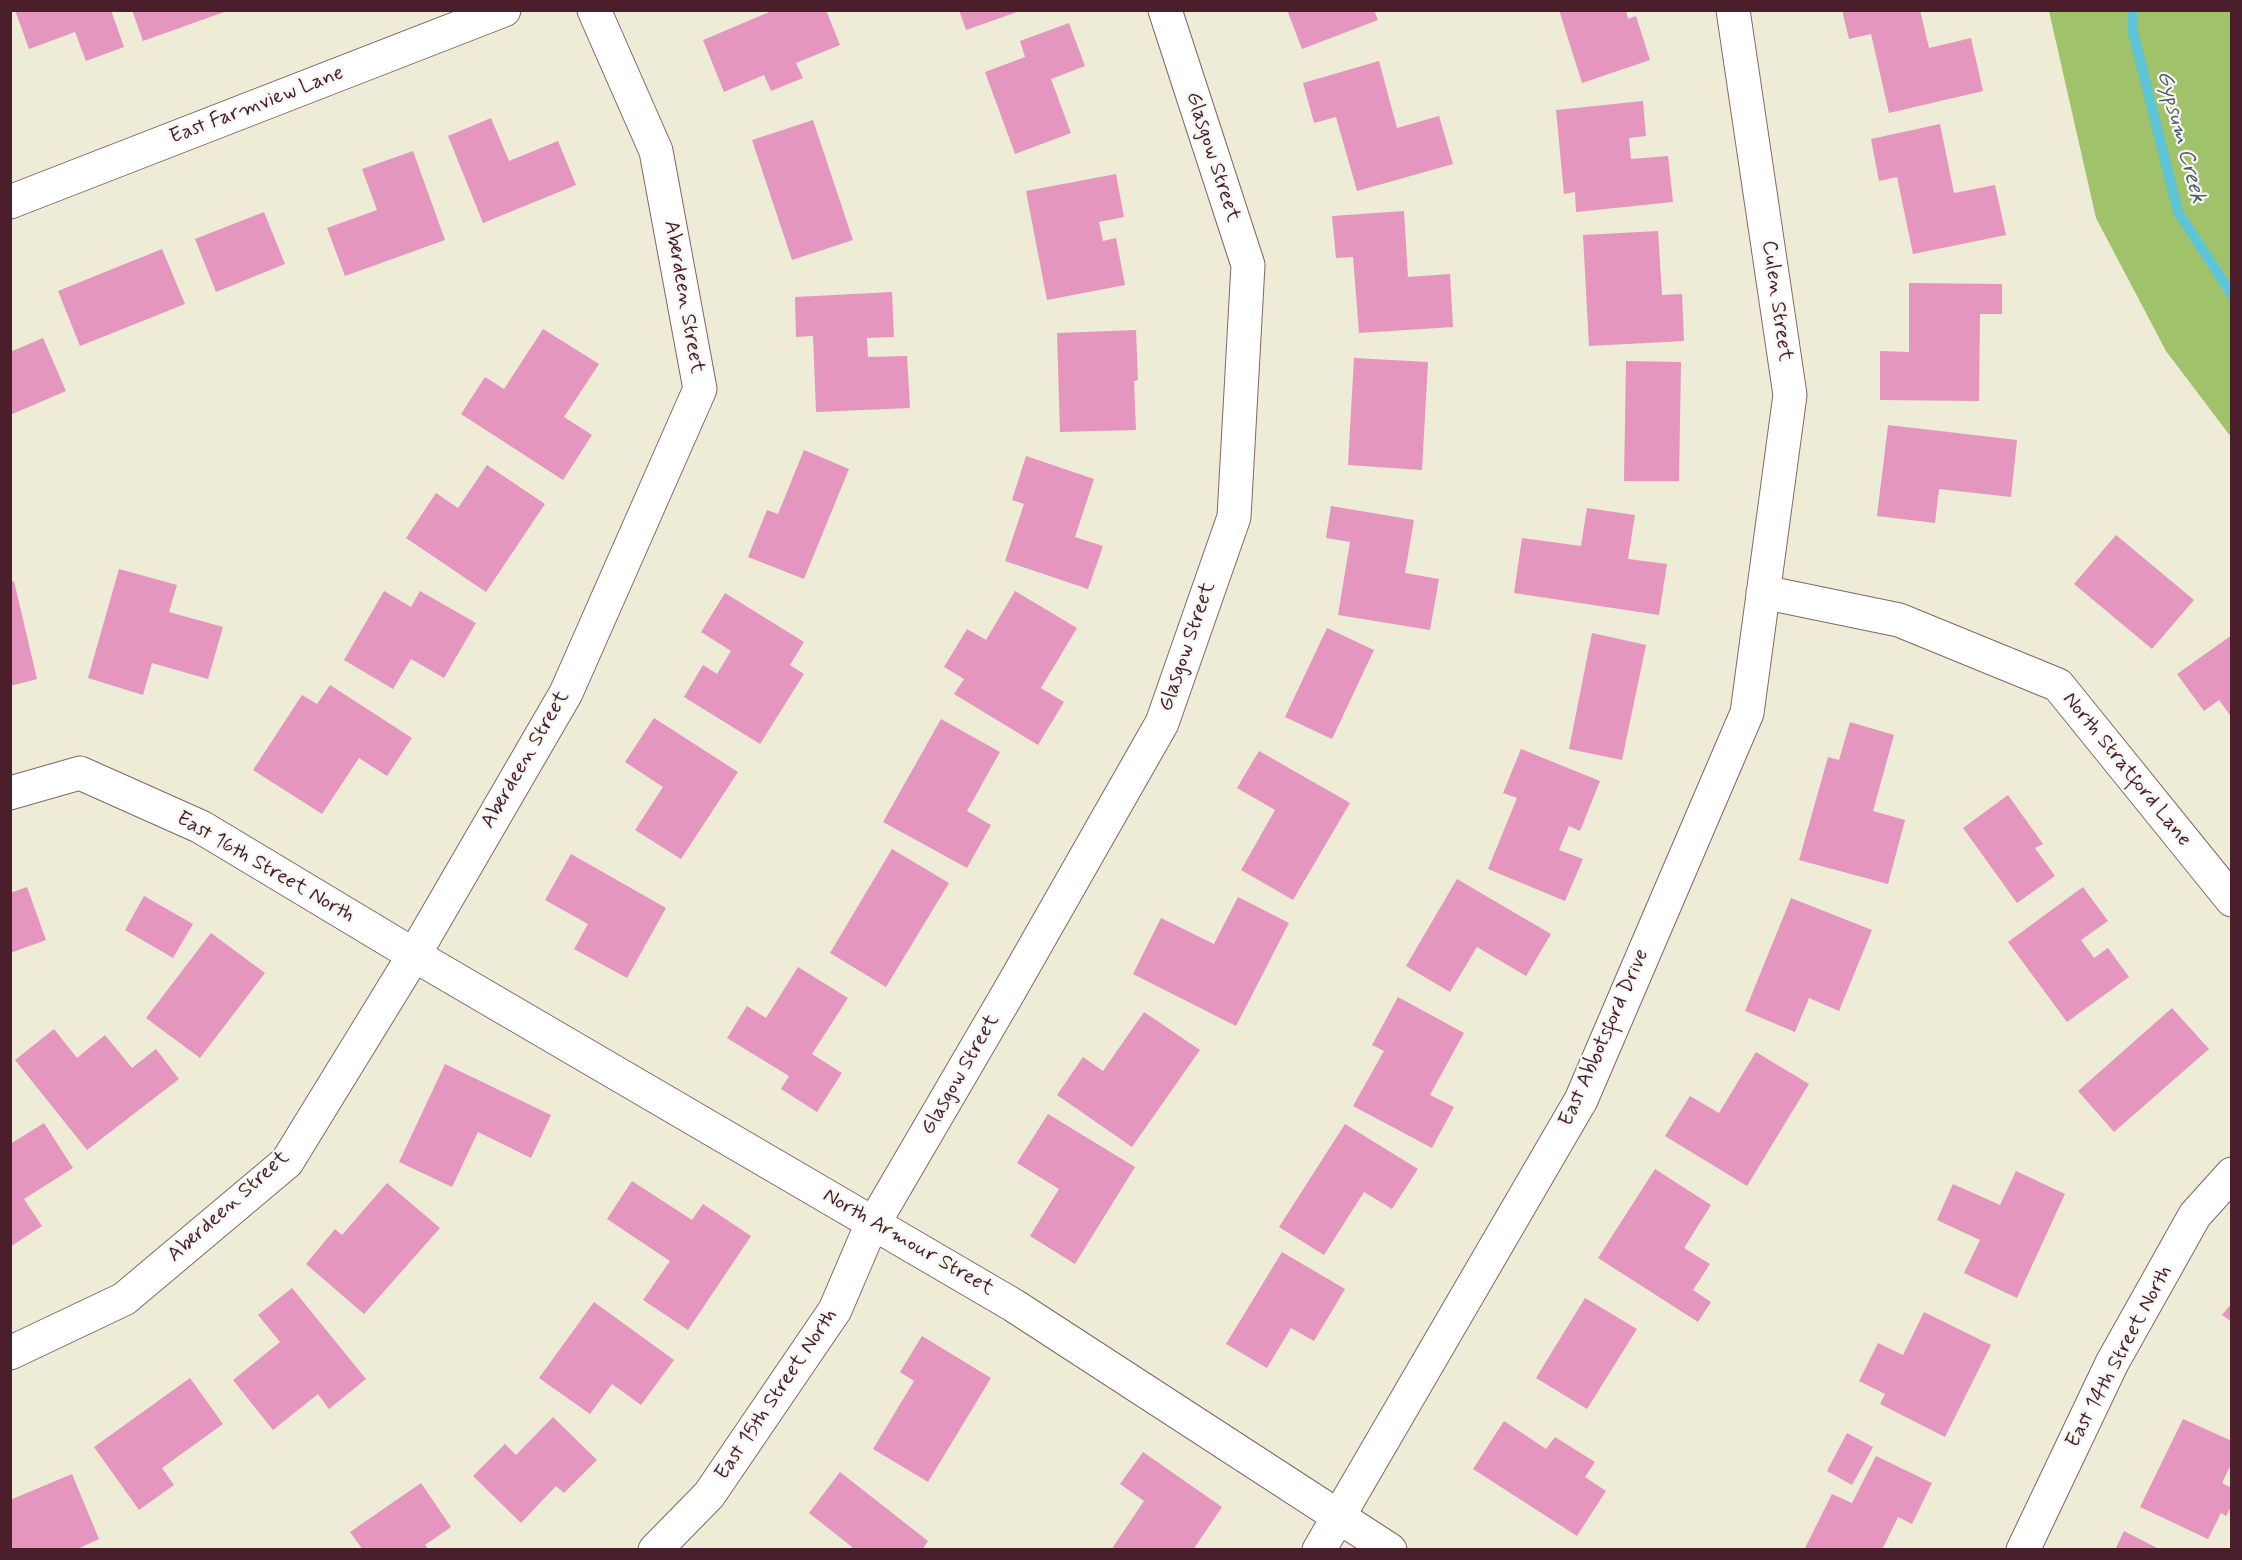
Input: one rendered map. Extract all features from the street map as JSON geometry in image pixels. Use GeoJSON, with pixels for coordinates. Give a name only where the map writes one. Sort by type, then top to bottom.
{"type":"FeatureCollection","features":[{"type":"Feature","properties":{"kind":"street","name":"East Farmview Lane"},"geometry":{"type":"LineString","coordinates":[[10,202],[504,10]]}},
{"type":"Feature","properties":{"kind":"street","name":"Aberdeen Street"},"geometry":{"type":"LineString","coordinates":[[10,1353],[124,1299],[287,1162],[414,954],[566,693],[700,389],[656,150],[594,10]]}},
{"type":"Feature","properties":{"kind":"street","name":"Glasgow Street"},"geometry":{"type":"LineString","coordinates":[[874,1223],[1162,723],[1234,517],[1248,265],[1165,10]]}},
{"type":"Feature","properties":{"kind":"street","name":"Culen Street"},"geometry":{"type":"LineString","coordinates":[[1733,10],[1790,395],[1763,592]]}},
{"type":"Feature","properties":{"kind":"street","name":"North Stratford Lane"},"geometry":{"type":"LineString","coordinates":[[1763,592],[1899,620],[2058,686],[2232,900]]}},
{"type":"Feature","properties":{"kind":"street","name":"East Abbotsford Drive"},"geometry":{"type":"LineString","coordinates":[[1319,1550],[1581,1100],[1746,713],[1763,592]]}},
{"type":"Feature","properties":{"kind":"street","name":"East 16th Street North"},"geometry":{"type":"LineString","coordinates":[[10,793],[80,773],[201,827],[414,954]]}},
{"type":"Feature","properties":{"kind":"street","name":"North Armour Street"},"geometry":{"type":"LineString","coordinates":[[414,954],[1013,1305],[1390,1550]]}},
{"type":"Feature","properties":{"kind":"street","name":"East 14th Street North"},"geometry":{"type":"LineString","coordinates":[[2023,1550],[2112,1363],[2195,1215],[2232,1174]]}},
{"type":"Feature","properties":{"kind":"street","name":"East 15th Street North"},"geometry":{"type":"LineString","coordinates":[[654,1550],[709,1495],[835,1310],[874,1223]]}},
{"type":"Feature","properties":{"kind":"green space"},"geometry":{"type":"Polygon","coordinates":[[[2049,11],[2231,11],[2231,437],[2166,351],[2096,218],[2049,11]]]}},
{"type":"Feature","properties":{"kind":"building"},"geometry":{"type":"Polygon","coordinates":[[[15,10],[111,10],[124,47],[86,61],[75,32],[29,49],[15,10]]]}},
{"type":"Feature","properties":{"kind":"building"},"geometry":{"type":"Polygon","coordinates":[[[132,10],[227,10],[227,11],[143,41],[132,10]]]}},
{"type":"Feature","properties":{"kind":"building"},"geometry":{"type":"Polygon","coordinates":[[[774,10],[826,10],[840,45],[796,63],[803,78],[771,91],[764,75],[724,92],[703,40],[774,10]]]}},
{"type":"Feature","properties":{"kind":"building"},"geometry":{"type":"Polygon","coordinates":[[[959,10],[1020,10],[1020,11],[966,30],[959,10]]]}},
{"type":"Feature","properties":{"kind":"building"},"geometry":{"type":"Polygon","coordinates":[[[1287,10],[1374,10],[1378,20],[1302,49],[1287,10]]]}},
{"type":"Feature","properties":{"kind":"building"},"geometry":{"type":"Polygon","coordinates":[[[1559,10],[1626,10],[1628,19],[1636,16],[1650,60],[1582,83],[1559,10]]]}},
{"type":"Feature","properties":{"kind":"building"},"geometry":{"type":"Polygon","coordinates":[[[1842,10],[1920,10],[1929,48],[1971,38],[1983,91],[1889,113],[1871,34],[1849,39],[1842,10]]]}},
{"type":"Feature","properties":{"kind":"building"},"geometry":{"type":"Polygon","coordinates":[[[1069,23],[1085,66],[1051,79],[1071,133],[1015,154],[985,72],[1025,57],[1020,41],[1069,23]]]}},
{"type":"Feature","properties":{"kind":"building"},"geometry":{"type":"Polygon","coordinates":[[[1379,61],[1397,128],[1439,116],[1453,164],[1357,191],[1336,117],[1314,123],[1303,83],[1379,61]]]}},
{"type":"Feature","properties":{"kind":"building"},"geometry":{"type":"Polygon","coordinates":[[[1643,101],[1646,136],[1629,138],[1631,159],[1668,156],[1673,202],[1576,212],[1575,192],[1564,194],[1556,110],[1643,101]]]}},
{"type":"Feature","properties":{"kind":"building"},"geometry":{"type":"Polygon","coordinates":[[[491,118],[509,161],[558,141],[576,185],[483,223],[448,136],[491,118]]]}},
{"type":"Feature","properties":{"kind":"building"},"geometry":{"type":"Polygon","coordinates":[[[813,120],[853,240],[792,260],[752,140],[813,120]]]}},
{"type":"Feature","properties":{"kind":"building"},"geometry":{"type":"Polygon","coordinates":[[[1940,124],[1954,193],[1995,185],[2006,235],[1913,254],[1897,177],[1879,181],[1871,139],[1940,124]]]}},
{"type":"Feature","properties":{"kind":"building"},"geometry":{"type":"Polygon","coordinates":[[[413,151],[445,240],[345,276],[327,228],[377,210],[362,169],[413,151]]]}},
{"type":"Feature","properties":{"kind":"building"},"geometry":{"type":"Polygon","coordinates":[[[1116,174],[1124,217],[1099,222],[1103,241],[1116,238],[1125,285],[1047,300],[1026,191],[1116,174]]]}},
{"type":"Feature","properties":{"kind":"building"},"geometry":{"type":"Polygon","coordinates":[[[1404,211],[1408,277],[1450,274],[1453,327],[1359,333],[1353,257],[1336,258],[1332,216],[1404,211]]]}},
{"type":"Feature","properties":{"kind":"building"},"geometry":{"type":"Polygon","coordinates":[[[264,212],[285,264],[216,292],[195,239],[264,212]]]}},
{"type":"Feature","properties":{"kind":"building"},"geometry":{"type":"Polygon","coordinates":[[[1658,231],[1662,295],[1682,294],[1684,341],[1589,346],[1583,235],[1658,231]]]}},
{"type":"Feature","properties":{"kind":"building"},"geometry":{"type":"Polygon","coordinates":[[[162,249],[185,304],[80,346],[58,291],[162,249]]]}},
{"type":"Feature","properties":{"kind":"building"},"geometry":{"type":"Polygon","coordinates":[[[1909,283],[2002,284],[2002,314],[1980,314],[1979,401],[1880,400],[1880,351],[1909,352],[1909,283]]]}},
{"type":"Feature","properties":{"kind":"building"},"geometry":{"type":"Polygon","coordinates":[[[892,292],[894,337],[867,338],[868,357],[907,356],[910,408],[816,412],[813,336],[796,337],[795,297],[892,292]]]}},
{"type":"Feature","properties":{"kind":"building"},"geometry":{"type":"Polygon","coordinates":[[[543,329],[599,364],[564,417],[592,435],[563,480],[461,414],[485,377],[504,389],[543,329]]]}},
{"type":"Feature","properties":{"kind":"building"},"geometry":{"type":"Polygon","coordinates":[[[1136,330],[1138,380],[1134,381],[1136,430],[1060,432],[1057,333],[1136,330]]]}},
{"type":"Feature","properties":{"kind":"building"},"geometry":{"type":"Polygon","coordinates":[[[43,338],[66,391],[10,415],[10,352],[43,338]]]}},
{"type":"Feature","properties":{"kind":"building"},"geometry":{"type":"Polygon","coordinates":[[[1354,358],[1428,362],[1422,470],[1348,465],[1354,358]]]}},
{"type":"Feature","properties":{"kind":"building"},"geometry":{"type":"Polygon","coordinates":[[[1626,361],[1681,362],[1679,481],[1624,481],[1626,361]]]}},
{"type":"Feature","properties":{"kind":"building"},"geometry":{"type":"Polygon","coordinates":[[[1888,425],[2017,440],[2011,497],[1939,489],[1935,523],[1877,516],[1888,425]]]}},
{"type":"Feature","properties":{"kind":"building"},"geometry":{"type":"Polygon","coordinates":[[[804,450],[849,469],[804,579],[748,557],[767,510],[778,514],[804,450]]]}},
{"type":"Feature","properties":{"kind":"building"},"geometry":{"type":"Polygon","coordinates":[[[1026,456],[1094,479],[1075,537],[1103,546],[1088,589],[1005,561],[1024,504],[1012,500],[1026,456]]]}},
{"type":"Feature","properties":{"kind":"building"},"geometry":{"type":"Polygon","coordinates":[[[487,465],[545,504],[486,592],[406,538],[436,493],[458,508],[487,465]]]}},
{"type":"Feature","properties":{"kind":"building"},"geometry":{"type":"Polygon","coordinates":[[[1331,506],[1414,520],[1405,573],[1439,579],[1430,630],[1338,615],[1350,542],[1326,538],[1331,506]]]}},
{"type":"Feature","properties":{"kind":"building"},"geometry":{"type":"Polygon","coordinates":[[[1587,508],[1635,515],[1628,559],[1667,564],[1659,615],[1514,593],[1522,538],[1581,546],[1587,508]]]}},
{"type":"Feature","properties":{"kind":"building"},"geometry":{"type":"Polygon","coordinates":[[[2116,535],[2194,600],[2152,649],[2074,584],[2116,535]]]}},
{"type":"Feature","properties":{"kind":"building"},"geometry":{"type":"Polygon","coordinates":[[[119,569],[177,585],[169,612],[223,627],[208,679],[152,663],[143,695],[88,678],[119,569]]]}},
{"type":"Feature","properties":{"kind":"building"},"geometry":{"type":"Polygon","coordinates":[[[14,581],[37,679],[10,686],[10,582],[14,581]]]}},
{"type":"Feature","properties":{"kind":"building"},"geometry":{"type":"Polygon","coordinates":[[[384,591],[411,607],[420,591],[476,623],[444,678],[411,659],[393,689],[344,660],[384,591]]]}},
{"type":"Feature","properties":{"kind":"building"},"geometry":{"type":"Polygon","coordinates":[[[1015,591],[1077,628],[1041,688],[1064,702],[1038,745],[954,694],[964,679],[944,667],[967,629],[986,640],[1015,591]]]}},
{"type":"Feature","properties":{"kind":"building"},"geometry":{"type":"Polygon","coordinates":[[[725,593],[804,642],[790,665],[804,674],[760,744],[684,697],[703,665],[717,674],[731,651],[701,632],[725,593]]]}},
{"type":"Feature","properties":{"kind":"building"},"geometry":{"type":"Polygon","coordinates":[[[1327,628],[1374,650],[1332,739],[1285,717],[1327,628]]]}},
{"type":"Feature","properties":{"kind":"building"},"geometry":{"type":"Polygon","coordinates":[[[1592,633],[1646,645],[1622,760],[1569,749],[1592,633]]]}},
{"type":"Feature","properties":{"kind":"building"},"geometry":{"type":"Polygon","coordinates":[[[2232,635],[2232,718],[2219,700],[2204,711],[2177,674],[2232,635]]]}},
{"type":"Feature","properties":{"kind":"building"},"geometry":{"type":"Polygon","coordinates":[[[330,685],[412,738],[387,776],[359,758],[322,814],[253,770],[302,695],[317,704],[330,685]]]}},
{"type":"Feature","properties":{"kind":"building"},"geometry":{"type":"Polygon","coordinates":[[[654,718],[738,772],[681,859],[635,830],[663,787],[625,762],[654,718]]]}},
{"type":"Feature","properties":{"kind":"building"},"geometry":{"type":"Polygon","coordinates":[[[941,719],[1000,752],[967,811],[991,825],[967,868],[883,822],[941,719]]]}},
{"type":"Feature","properties":{"kind":"building"},"geometry":{"type":"Polygon","coordinates":[[[1850,722],[1894,735],[1873,811],[1905,820],[1888,884],[1799,860],[1828,757],[1839,760],[1850,722]]]}},
{"type":"Feature","properties":{"kind":"building"},"geometry":{"type":"Polygon","coordinates":[[[1521,749],[1600,781],[1580,831],[1569,826],[1559,850],[1583,859],[1565,901],[1488,869],[1517,798],[1503,793],[1521,749]]]}},
{"type":"Feature","properties":{"kind":"building"},"geometry":{"type":"Polygon","coordinates":[[[1259,751],[1350,803],[1293,900],[1241,870],[1275,810],[1237,788],[1259,751]]]}},
{"type":"Feature","properties":{"kind":"building"},"geometry":{"type":"Polygon","coordinates":[[[2008,795],[2043,844],[2035,848],[2055,876],[2017,903],[1963,828],[2008,795]]]}},
{"type":"Feature","properties":{"kind":"building"},"geometry":{"type":"Polygon","coordinates":[[[892,849],[949,883],[886,987],[830,953],[892,849]]]}},
{"type":"Feature","properties":{"kind":"building"},"geometry":{"type":"Polygon","coordinates":[[[571,854],[666,908],[627,978],[574,949],[588,924],[545,900],[571,854]]]}},
{"type":"Feature","properties":{"kind":"building"},"geometry":{"type":"Polygon","coordinates":[[[1457,879],[1551,934],[1526,976],[1477,947],[1450,992],[1406,966],[1457,879]]]}},
{"type":"Feature","properties":{"kind":"building"},"geometry":{"type":"Polygon","coordinates":[[[27,887],[46,940],[10,953],[10,893],[27,887]]]}},
{"type":"Feature","properties":{"kind":"building"},"geometry":{"type":"Polygon","coordinates":[[[2083,887],[2108,921],[2081,940],[2094,958],[2108,948],[2129,977],[2067,1022],[2008,942],[2083,887]]]}},
{"type":"Feature","properties":{"kind":"building"},"geometry":{"type":"Polygon","coordinates":[[[144,896],[193,924],[173,958],[125,930],[144,896]]]}},
{"type":"Feature","properties":{"kind":"building"},"geometry":{"type":"Polygon","coordinates":[[[1238,897],[1289,923],[1236,1026],[1133,974],[1161,918],[1214,944],[1238,897]]]}},
{"type":"Feature","properties":{"kind":"building"},"geometry":{"type":"Polygon","coordinates":[[[1791,898],[1872,930],[1839,1011],[1809,998],[1795,1032],[1745,1011],[1791,898]]]}},
{"type":"Feature","properties":{"kind":"building"},"geometry":{"type":"Polygon","coordinates":[[[211,933],[265,973],[200,1058],[146,1018],[211,933]]]}},
{"type":"Feature","properties":{"kind":"building"},"geometry":{"type":"Polygon","coordinates":[[[798,967],[848,998],[812,1054],[842,1073],[817,1112],[781,1089],[789,1076],[727,1038],[747,1006],[766,1018],[798,967]]]}},
{"type":"Feature","properties":{"kind":"building"},"geometry":{"type":"Polygon","coordinates":[[[1398,997],[1464,1033],[1430,1095],[1454,1107],[1432,1148],[1353,1106],[1384,1051],[1372,1045],[1398,997]]]}},
{"type":"Feature","properties":{"kind":"building"},"geometry":{"type":"Polygon","coordinates":[[[2172,1008],[2209,1049],[2114,1132],[2078,1091],[2172,1008]]]}},
{"type":"Feature","properties":{"kind":"building"},"geometry":{"type":"Polygon","coordinates":[[[1144,1012],[1200,1050],[1132,1147],[1057,1095],[1083,1057],[1103,1071],[1144,1012]]]}},
{"type":"Feature","properties":{"kind":"building"},"geometry":{"type":"Polygon","coordinates":[[[54,1029],[77,1058],[105,1035],[132,1068],[156,1049],[179,1079],[87,1150],[15,1060],[54,1029]]]}},
{"type":"Feature","properties":{"kind":"building"},"geometry":{"type":"Polygon","coordinates":[[[1756,1052],[1809,1084],[1747,1186],[1665,1136],[1690,1096],[1719,1113],[1756,1052]]]}},
{"type":"Feature","properties":{"kind":"building"},"geometry":{"type":"Polygon","coordinates":[[[445,1064],[551,1115],[531,1158],[478,1132],[452,1187],[399,1162],[445,1064]]]}},
{"type":"Feature","properties":{"kind":"building"},"geometry":{"type":"Polygon","coordinates":[[[1048,1114],[1135,1167],[1075,1264],[1030,1236],[1059,1189],[1017,1163],[1048,1114]]]}},
{"type":"Feature","properties":{"kind":"building"},"geometry":{"type":"Polygon","coordinates":[[[44,1123],[73,1168],[24,1199],[42,1226],[10,1247],[10,1144],[44,1123]]]}},
{"type":"Feature","properties":{"kind":"building"},"geometry":{"type":"Polygon","coordinates":[[[1345,1124],[1418,1169],[1392,1209],[1364,1192],[1324,1255],[1279,1227],[1345,1124]]]}},
{"type":"Feature","properties":{"kind":"building"},"geometry":{"type":"Polygon","coordinates":[[[1655,1169],[1711,1205],[1684,1248],[1710,1264],[1693,1290],[1711,1302],[1698,1322],[1598,1258],[1655,1169]]]}},
{"type":"Feature","properties":{"kind":"building"},"geometry":{"type":"Polygon","coordinates":[[[2016,1171],[2065,1194],[2017,1298],[1964,1273],[1980,1240],[1937,1220],[1953,1184],[2000,1205],[2016,1171]]]}},
{"type":"Feature","properties":{"kind":"building"},"geometry":{"type":"Polygon","coordinates":[[[632,1181],[692,1220],[703,1204],[751,1236],[688,1330],[643,1300],[670,1261],[607,1219],[632,1181]]]}},
{"type":"Feature","properties":{"kind":"building"},"geometry":{"type":"Polygon","coordinates":[[[387,1183],[440,1228],[364,1314],[306,1264],[335,1229],[342,1235],[387,1183]]]}},
{"type":"Feature","properties":{"kind":"building"},"geometry":{"type":"Polygon","coordinates":[[[1282,1252],[1345,1289],[1314,1341],[1291,1328],[1267,1368],[1226,1344],[1282,1252]]]}},
{"type":"Feature","properties":{"kind":"building"},"geometry":{"type":"Polygon","coordinates":[[[292,1288],[366,1379],[329,1409],[318,1394],[273,1430],[233,1380],[280,1342],[258,1315],[292,1288]]]}},
{"type":"Feature","properties":{"kind":"building"},"geometry":{"type":"Polygon","coordinates":[[[1585,1298],[1637,1329],[1587,1409],[1536,1378],[1585,1298]]]}},
{"type":"Feature","properties":{"kind":"building"},"geometry":{"type":"Polygon","coordinates":[[[594,1302],[674,1360],[641,1405],[612,1384],[590,1414],[539,1378],[594,1302]]]}},
{"type":"Feature","properties":{"kind":"building"},"geometry":{"type":"Polygon","coordinates":[[[2232,1303],[2232,1322],[2222,1315],[2232,1303]]]}},
{"type":"Feature","properties":{"kind":"building"},"geometry":{"type":"Polygon","coordinates":[[[1924,1312],[1991,1345],[1945,1437],[1880,1404],[1885,1394],[1859,1381],[1878,1343],[1903,1355],[1924,1312]]]}},
{"type":"Feature","properties":{"kind":"building"},"geometry":{"type":"Polygon","coordinates":[[[922,1336],[991,1378],[928,1482],[873,1449],[914,1381],[900,1372],[922,1336]]]}},
{"type":"Feature","properties":{"kind":"building"},"geometry":{"type":"Polygon","coordinates":[[[190,1378],[223,1424],[162,1468],[174,1485],[139,1510],[94,1447],[190,1378]]]}},
{"type":"Feature","properties":{"kind":"building"},"geometry":{"type":"Polygon","coordinates":[[[553,1417],[597,1460],[564,1493],[556,1486],[521,1523],[473,1476],[505,1444],[516,1455],[553,1417]]]}},
{"type":"Feature","properties":{"kind":"building"},"geometry":{"type":"Polygon","coordinates":[[[2183,1419],[2232,1441],[2232,1462],[2222,1483],[2232,1488],[2232,1505],[2226,1516],[2221,1513],[2208,1539],[2140,1507],[2183,1419]]]}},
{"type":"Feature","properties":{"kind":"building"},"geometry":{"type":"Polygon","coordinates":[[[1504,1421],[1546,1449],[1555,1437],[1595,1462],[1585,1477],[1606,1491],[1577,1536],[1473,1469],[1504,1421]]]}},
{"type":"Feature","properties":{"kind":"building"},"geometry":{"type":"Polygon","coordinates":[[[1847,1433],[1873,1447],[1852,1485],[1827,1471],[1847,1433]]]}},
{"type":"Feature","properties":{"kind":"building"},"geometry":{"type":"Polygon","coordinates":[[[1143,1452],[1222,1507],[1193,1550],[1111,1550],[1144,1501],[1120,1484],[1143,1452]]]}},
{"type":"Feature","properties":{"kind":"building"},"geometry":{"type":"Polygon","coordinates":[[[1876,1456],[1932,1483],[1912,1524],[1898,1517],[1882,1550],[1805,1548],[1832,1494],[1852,1503],[1876,1456]]]}},
{"type":"Feature","properties":{"kind":"building"},"geometry":{"type":"Polygon","coordinates":[[[840,1472],[928,1541],[922,1550],[850,1550],[852,1547],[809,1513],[840,1472]]]}},
{"type":"Feature","properties":{"kind":"building"},"geometry":{"type":"Polygon","coordinates":[[[72,1474],[99,1539],[75,1550],[10,1550],[10,1500],[72,1474]]]}},
{"type":"Feature","properties":{"kind":"building"},"geometry":{"type":"Polygon","coordinates":[[[421,1483],[451,1527],[425,1545],[429,1550],[363,1550],[350,1532],[421,1483]]]}},
{"type":"Feature","properties":{"kind":"building"},"geometry":{"type":"Polygon","coordinates":[[[2124,1531],[2161,1550],[2115,1550],[2124,1531]]]}},
{"type":"Feature","properties":{"kind":"waterway","name":"Gypsum Creek"},"geometry":{"type":"LineString","coordinates":[[2132,10],[2133,32],[2178,212],[2232,295]]}}]}
